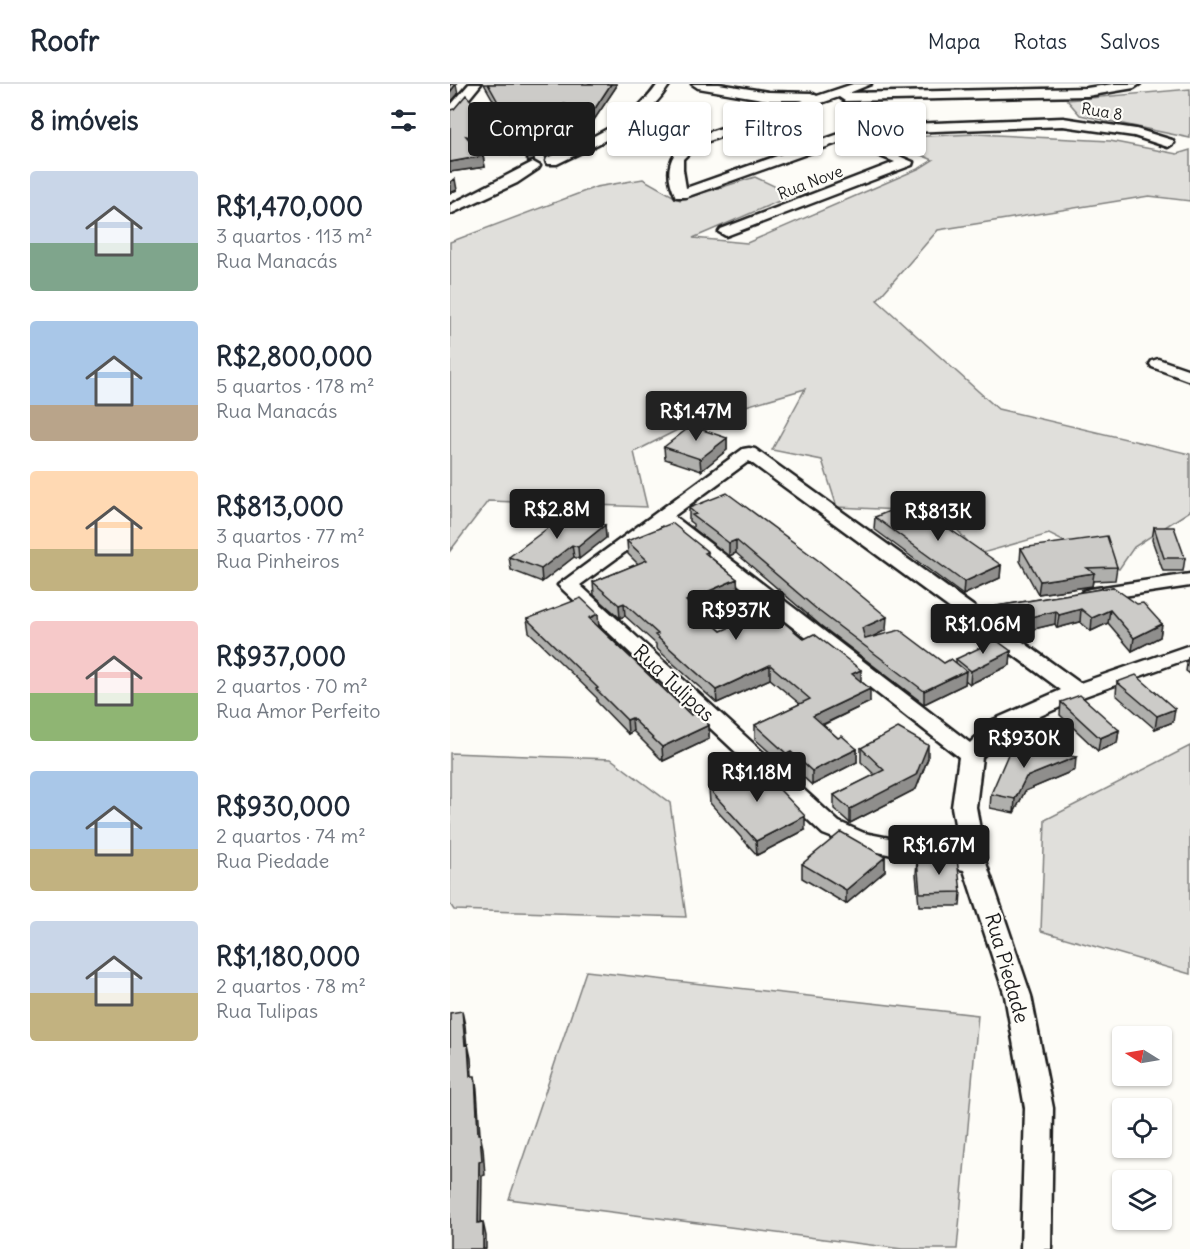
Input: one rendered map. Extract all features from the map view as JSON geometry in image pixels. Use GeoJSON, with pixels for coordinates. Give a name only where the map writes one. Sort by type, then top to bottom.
{"type":"FeatureCollection","features":[{"type":"Feature","properties":{"kind":"street"},"geometry":{"type":"LineString","coordinates":[[450,114],[475,84]]}},
{"type":"Feature","properties":{"kind":"street"},"geometry":{"type":"LineString","coordinates":[[595,129],[626,113],[648,87],[654,84]]}},
{"type":"Feature","properties":{"kind":"street"},"geometry":{"type":"LineString","coordinates":[[450,210],[512,180],[532,166],[552,161],[631,120],[651,106],[664,84]]}},
{"type":"Feature","properties":{"kind":"street"},"geometry":{"type":"LineString","coordinates":[[698,84],[768,96],[825,97],[1087,92],[1134,84]]}},
{"type":"Feature","properties":{"kind":"street"},"geometry":{"type":"LineString","coordinates":[[825,97],[865,84]]}},
{"type":"Feature","properties":{"kind":"street"},"geometry":{"type":"LineString","coordinates":[[1026,84],[1064,122]]}},
{"type":"Feature","properties":{"kind":"street","name":"Rua 8"},"geometry":{"type":"LineString","coordinates":[[825,97],[693,142],[679,152],[675,160],[681,194],[835,140]]}},
{"type":"Feature","properties":{"kind":"street","name":"Rua 8"},"geometry":{"type":"LineString","coordinates":[[926,127],[1064,122],[1136,133],[1168,143]]}},
{"type":"Feature","properties":{"kind":"street"},"geometry":{"type":"LineString","coordinates":[[524,156],[519,159],[520,163],[532,166]]}},
{"type":"Feature","properties":{"kind":"street"},"geometry":{"type":"LineString","coordinates":[[551,156],[552,161]]}},
{"type":"Feature","properties":{"kind":"street","name":"Rua Nove"},"geometry":{"type":"LineString","coordinates":[[726,232],[907,162],[892,156]]}},
{"type":"Feature","properties":{"kind":"street"},"geometry":{"type":"LineString","coordinates":[[1158,364],[1190,376]]}},
{"type":"Feature","properties":{"kind":"street"},"geometry":{"type":"LineString","coordinates":[[1077,690],[749,453],[663,517],[971,755],[1001,725],[1077,690],[1190,651]]}},
{"type":"Feature","properties":{"kind":"street","name":"Rua Tulipas"},"geometry":{"type":"LineString","coordinates":[[663,517],[568,585],[831,828],[859,840],[974,863]]}},
{"type":"Feature","properties":{"kind":"street"},"geometry":{"type":"LineString","coordinates":[[1072,597],[1190,580]]}},
{"type":"Feature","properties":{"kind":"street"},"geometry":{"type":"LineString","coordinates":[[970,613],[993,610]]}},
{"type":"Feature","properties":{"kind":"street","name":"Rua Piedade"},"geometry":{"type":"LineString","coordinates":[[971,755],[964,807],[974,863],[1018,996],[1039,1108],[1036,1249]]}},
{"type":"Feature","properties":{"kind":"shaded area"},"geometry":{"type":"Polygon","coordinates":[[[1190,89],[1190,138],[1080,115],[1067,100],[1190,89]]]}},
{"type":"Feature","properties":{"kind":"shaded area"},"geometry":{"type":"Polygon","coordinates":[[[977,134],[1110,141],[1177,154],[1190,150],[1190,201],[1149,196],[938,230],[877,300],[998,409],[1190,454],[1190,511],[1134,547],[1119,569],[1049,534],[979,554],[941,512],[837,507],[822,460],[772,450],[805,389],[697,420],[634,452],[647,507],[488,501],[450,551],[450,242],[596,187],[643,179],[680,200],[755,177],[793,195],[693,238],[747,243],[920,168],[933,160],[923,156],[926,156],[926,136],[977,134]]]}},
{"type":"Feature","properties":{"kind":"shaded area"},"geometry":{"type":"Polygon","coordinates":[[[1190,746],[1190,974],[1041,931],[1045,820],[1190,746]]]}},
{"type":"Feature","properties":{"kind":"shaded area"},"geometry":{"type":"Polygon","coordinates":[[[450,753],[611,759],[670,803],[686,917],[454,910],[450,904],[450,753]]]}},
{"type":"Feature","properties":{"kind":"shaded area"},"geometry":{"type":"Polygon","coordinates":[[[586,971],[978,1015],[957,1249],[902,1249],[509,1199],[586,971]]]}},
{"type":"Feature","properties":{"kind":"building"},"geometry":{"type":"Polygon","coordinates":[[[450,84],[456,84],[450,92],[450,84]]]}},
{"type":"Feature","properties":{"kind":"building"},"geometry":{"type":"Polygon","coordinates":[[[488,84],[611,84],[595,108],[595,102],[498,102],[488,84]]]}},
{"type":"Feature","properties":{"kind":"building"},"geometry":{"type":"Polygon","coordinates":[[[466,95],[472,102],[468,102],[468,136],[466,136],[468,156],[483,156],[450,162],[450,110],[454,109],[466,95]]]}},
{"type":"Feature","properties":{"kind":"building"},"geometry":{"type":"Polygon","coordinates":[[[691,426],[727,438],[700,459],[664,447],[691,426]]]}},
{"type":"Feature","properties":{"kind":"building"},"geometry":{"type":"Polygon","coordinates":[[[727,493],[819,561],[887,617],[862,628],[865,639],[900,630],[944,663],[951,659],[966,671],[924,691],[820,612],[736,540],[729,543],[692,515],[696,514],[689,508],[727,493]]]}},
{"type":"Feature","properties":{"kind":"building"},"geometry":{"type":"Polygon","coordinates":[[[911,502],[1001,565],[964,582],[875,517],[911,502]]]}},
{"type":"Feature","properties":{"kind":"building"},"geometry":{"type":"Polygon","coordinates":[[[568,513],[605,525],[578,547],[572,545],[541,569],[509,557],[568,513]]]}},
{"type":"Feature","properties":{"kind":"building"},"geometry":{"type":"Polygon","coordinates":[[[672,523],[737,579],[686,601],[721,631],[769,610],[804,639],[814,634],[861,670],[852,674],[870,689],[813,716],[838,738],[842,736],[857,749],[812,771],[791,752],[787,754],[755,725],[810,699],[770,665],[716,690],[655,635],[658,634],[624,603],[619,605],[593,582],[647,560],[627,541],[672,523]]]}},
{"type":"Feature","properties":{"kind":"building"},"geometry":{"type":"Polygon","coordinates":[[[1154,527],[1174,527],[1185,558],[1164,558],[1154,527]]]}},
{"type":"Feature","properties":{"kind":"building"},"geometry":{"type":"Polygon","coordinates":[[[1107,536],[1117,567],[1087,568],[1094,573],[1040,581],[1021,548],[1107,536]]]}},
{"type":"Feature","properties":{"kind":"building"},"geometry":{"type":"Polygon","coordinates":[[[1113,587],[1137,604],[1143,603],[1162,624],[1134,638],[1110,610],[1092,618],[1081,609],[1059,615],[1056,611],[1018,620],[997,606],[1113,587]]]}},
{"type":"Feature","properties":{"kind":"building"},"geometry":{"type":"Polygon","coordinates":[[[581,598],[598,614],[589,618],[691,715],[695,713],[709,725],[662,747],[632,718],[627,720],[596,689],[598,688],[527,619],[581,598]]]}},
{"type":"Feature","properties":{"kind":"building"},"geometry":{"type":"Polygon","coordinates":[[[996,640],[1011,651],[971,671],[956,659],[996,640]]]}},
{"type":"Feature","properties":{"kind":"building"},"geometry":{"type":"Polygon","coordinates":[[[1136,675],[1175,709],[1157,716],[1117,682],[1136,675]]]}},
{"type":"Feature","properties":{"kind":"building"},"geometry":{"type":"Polygon","coordinates":[[[1080,695],[1119,730],[1100,738],[1061,702],[1080,695]]]}},
{"type":"Feature","properties":{"kind":"building"},"geometry":{"type":"Polygon","coordinates":[[[898,728],[928,745],[916,775],[850,809],[834,795],[884,770],[861,748],[898,728]]]}},
{"type":"Feature","properties":{"kind":"building"},"geometry":{"type":"Polygon","coordinates":[[[1012,745],[1076,757],[1026,777],[1015,799],[991,794],[1012,745]]]}},
{"type":"Feature","properties":{"kind":"building"},"geometry":{"type":"Polygon","coordinates":[[[757,766],[805,816],[756,841],[709,789],[757,766]]]}},
{"type":"Feature","properties":{"kind":"building"},"geometry":{"type":"Polygon","coordinates":[[[841,832],[885,857],[846,890],[802,864],[841,832]]]}},
{"type":"Feature","properties":{"kind":"building"},"geometry":{"type":"Polygon","coordinates":[[[957,859],[961,892],[920,893],[917,860],[957,859]]]}},
{"type":"Feature","properties":{"kind":"building"},"geometry":{"type":"Polygon","coordinates":[[[462,1011],[465,1045],[468,1044],[470,1076],[475,1076],[482,1161],[479,1162],[478,1223],[483,1222],[483,1249],[450,1249],[450,1013],[462,1011]]]}}]}
